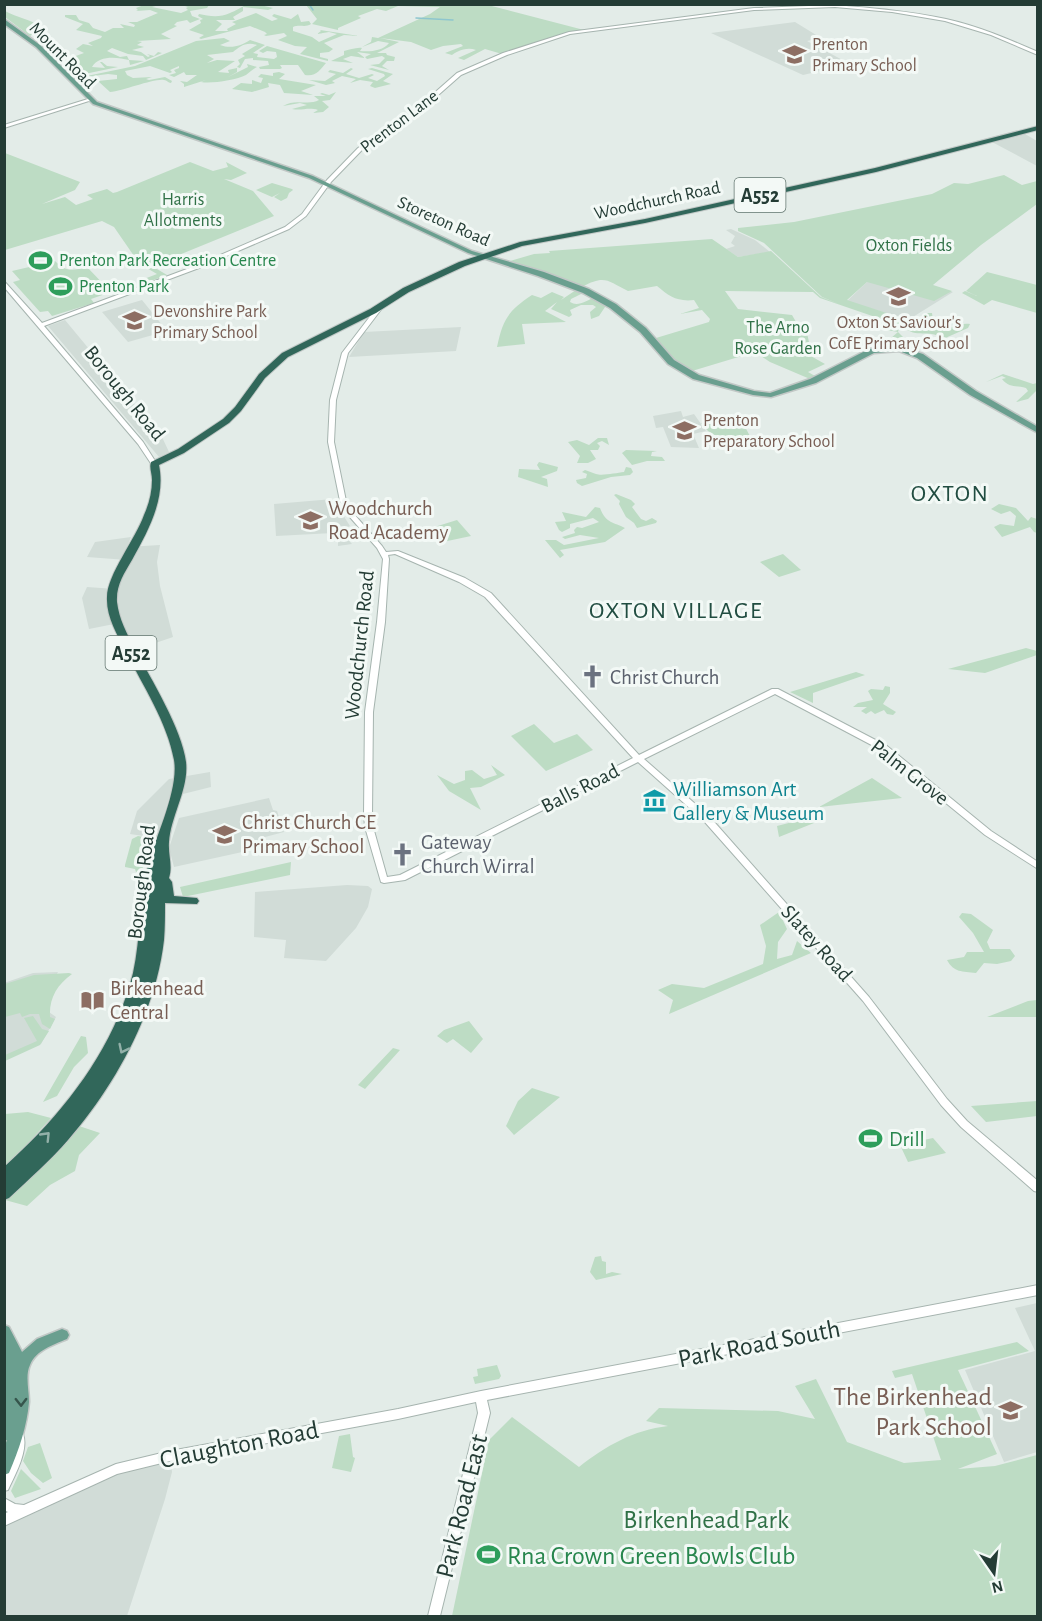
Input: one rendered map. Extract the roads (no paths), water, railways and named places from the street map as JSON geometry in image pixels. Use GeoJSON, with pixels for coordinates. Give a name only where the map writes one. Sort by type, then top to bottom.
{"type":"FeatureCollection","features":[{"type":"Feature","properties":{"kind":"highway","name":"Woodchurch Road"},"geometry":{"type":"LineString","coordinates":[[364,321],[406,290],[462,264],[509,247],[876,170],[1038,128]]}},
{"type":"Feature","properties":{"kind":"highway","name":"A552"},"geometry":{"type":"LineString","coordinates":[[154,464],[181,451],[226,422],[262,376],[285,355],[350,322],[364,321]]}},
{"type":"Feature","properties":{"kind":"highway","name":"Borough Road"},"geometry":{"type":"LineString","coordinates":[[4,1194],[63,1136],[97,1092],[116,1062],[133,1028],[149,981],[157,941],[160,886],[165,872],[163,842],[179,781],[180,761],[177,747],[162,712],[126,643],[112,606],[112,594],[116,578],[144,525],[155,495],[154,464]]}},
{"type":"Feature","properties":{"kind":"highway","name":"A552"},"geometry":{"type":"LineString","coordinates":[[4,1177],[52,1130],[105,1058],[122,1022],[140,972],[152,871],[163,842]]}},
{"type":"Feature","properties":{"kind":"highway"},"geometry":{"type":"LineString","coordinates":[[165,872],[167,896],[170,900],[193,901]]}},
{"type":"Feature","properties":{"kind":"main road","name":"Mount Road"},"geometry":{"type":"LineString","coordinates":[[4,21],[41,49],[90,100]]}},
{"type":"Feature","properties":{"kind":"main road","name":"Storeton Road"},"geometry":{"type":"LineString","coordinates":[[90,100],[103,107],[165,125],[326,184],[470,252],[552,278],[609,302],[643,330],[671,362],[705,380],[766,396],[787,392],[813,381],[867,353],[884,348],[900,349],[914,353],[931,363],[973,393],[1038,431]]}},
{"type":"Feature","properties":{"kind":"main road"},"geometry":{"type":"LineString","coordinates":[[321,191],[335,189]]}},
{"type":"Feature","properties":{"kind":"main road"},"geometry":{"type":"LineString","coordinates":[[504,262],[500,254],[509,247]]}},
{"type":"Feature","properties":{"kind":"main road"},"geometry":{"type":"LineString","coordinates":[[462,264],[469,259],[470,252]]}},
{"type":"Feature","properties":{"kind":"main road"},"geometry":{"type":"LineString","coordinates":[[4,1331],[18,1361],[21,1402],[20,1426],[4,1468]]}},
{"type":"Feature","properties":{"kind":"main road"},"geometry":{"type":"LineString","coordinates":[[19,1373],[31,1349],[62,1335]]}},
{"type":"Feature","properties":{"kind":"main road"},"geometry":{"type":"LineString","coordinates":[[4,1434],[9,1413],[7,1364],[11,1345]]}},
{"type":"Feature","properties":{"kind":"street","name":"Prenton Lane"},"geometry":{"type":"LineString","coordinates":[[42,325],[197,267],[286,228],[304,215],[326,184],[360,149],[416,112],[459,74],[477,65],[547,40],[583,30],[754,9],[797,6],[867,8],[925,16],[980,30],[1038,54]]}},
{"type":"Feature","properties":{"kind":"street","name":"Mount Road"},"geometry":{"type":"LineString","coordinates":[[4,127],[90,100]]}},
{"type":"Feature","properties":{"kind":"street","name":"Borough Road"},"geometry":{"type":"LineString","coordinates":[[4,283],[141,443],[154,464]]}},
{"type":"Feature","properties":{"kind":"street","name":"Woodchurch Road"},"geometry":{"type":"LineString","coordinates":[[364,321],[344,357],[333,400],[331,442],[343,501],[350,514],[384,554],[386,567],[369,712],[368,815],[369,827],[384,880]]}},
{"type":"Feature","properties":{"kind":"street","name":"Slatey Road"},"geometry":{"type":"LineString","coordinates":[[384,554],[396,552],[462,580],[488,595],[638,758],[706,818],[727,841],[866,999],[944,1102],[964,1124],[1038,1188]]}},
{"type":"Feature","properties":{"kind":"street","name":"Balls Road"},"geometry":{"type":"LineString","coordinates":[[384,880],[402,878],[775,691]]}},
{"type":"Feature","properties":{"kind":"street","name":"Palm Grove"},"geometry":{"type":"LineString","coordinates":[[775,691],[884,748],[988,833],[1038,866]]}},
{"type":"Feature","properties":{"kind":"street","name":"Park Road South"},"geometry":{"type":"LineString","coordinates":[[481,1396],[1038,1290]]}},
{"type":"Feature","properties":{"kind":"street","name":"Claughton Road"},"geometry":{"type":"LineString","coordinates":[[4,1520],[116,1469],[179,1454],[398,1414],[481,1396]]}},
{"type":"Feature","properties":{"kind":"street","name":"Park Road East"},"geometry":{"type":"LineString","coordinates":[[434,1617],[484,1413],[481,1396]]}},
{"type":"Feature","properties":{"kind":"street"},"geometry":{"type":"LineString","coordinates":[[4,1486],[19,1449],[20,1426]]}},
{"type":"Feature","properties":{"kind":"street"},"geometry":{"type":"LineString","coordinates":[[4,1503],[13,1509],[28,1509]]}},
{"type":"Feature","properties":{"kind":"waterway"},"geometry":{"type":"LineString","coordinates":[[309,4],[313,10]]}},
{"type":"Feature","properties":{"kind":"waterway"},"geometry":{"type":"LineString","coordinates":[[403,5],[456,4]]}},
{"type":"Feature","properties":{"kind":"waterway"},"geometry":{"type":"LineString","coordinates":[[416,18],[453,20]]}},
{"type":"Feature","properties":{"kind":"place","name":"Prenton Primary School"},"geometry":{"type":"Point","coordinates":[794,54]}},
{"type":"Feature","properties":{"kind":"place","name":"Prenton Park Recreation Centre"},"geometry":{"type":"Point","coordinates":[41,260]}},
{"type":"Feature","properties":{"kind":"place","name":"Prenton Park"},"geometry":{"type":"Point","coordinates":[61,286]}},
{"type":"Feature","properties":{"kind":"place","name":"Oxton St Saviour's CofE Primary School"},"geometry":{"type":"Point","coordinates":[899,296]}},
{"type":"Feature","properties":{"kind":"place","name":"Devonshire Park Primary School"},"geometry":{"type":"Point","coordinates":[135,321]}},
{"type":"Feature","properties":{"kind":"place","name":"Prenton Preparatory School"},"geometry":{"type":"Point","coordinates":[685,430]}},
{"type":"Feature","properties":{"kind":"place","name":"Woodchurch Road Academy"},"geometry":{"type":"Point","coordinates":[310,520]}},
{"type":"Feature","properties":{"kind":"place","name":"Christ Church"},"geometry":{"type":"Point","coordinates":[592,677]}},
{"type":"Feature","properties":{"kind":"place","name":"Williamson Art Gallery & Museum"},"geometry":{"type":"Point","coordinates":[655,801]}},
{"type":"Feature","properties":{"kind":"place","name":"Christ Church CE Primary School"},"geometry":{"type":"Point","coordinates":[224,834]}},
{"type":"Feature","properties":{"kind":"place","name":"Gateway Church Wirral"},"geometry":{"type":"Point","coordinates":[403,854]}},
{"type":"Feature","properties":{"kind":"place","name":"Birkenhead Central"},"geometry":{"type":"Point","coordinates":[92,1000]}},
{"type":"Feature","properties":{"kind":"place","name":"Drill"},"geometry":{"type":"Point","coordinates":[871,1139]}},
{"type":"Feature","properties":{"kind":"place","name":"The Birkenhead Park School"},"geometry":{"type":"Point","coordinates":[1010,1411]}},
{"type":"Feature","properties":{"kind":"place","name":"Rna Crown Green Bowls Club"},"geometry":{"type":"Point","coordinates":[489,1555]}},
{"type":"Feature","properties":{"kind":"district","name":"OXTON"},"geometry":{"type":"Point","coordinates":[950,493]}},
{"type":"Feature","properties":{"kind":"district","name":"OXTON VILLAGE"},"geometry":{"type":"Point","coordinates":[676,610]}},
{"type":"Feature","properties":{"kind":"park label","name":"Harris Allotments"},"geometry":{"type":"Point","coordinates":[183,209]}},
{"type":"Feature","properties":{"kind":"park label","name":"Oxton Fields"},"geometry":{"type":"Point","coordinates":[909,245]}},
{"type":"Feature","properties":{"kind":"park label","name":"The Arno Rose Garden"},"geometry":{"type":"Point","coordinates":[778,337]}},
{"type":"Feature","properties":{"kind":"park label","name":"Birkenhead Park"},"geometry":{"type":"Point","coordinates":[706,1519]}}]}
